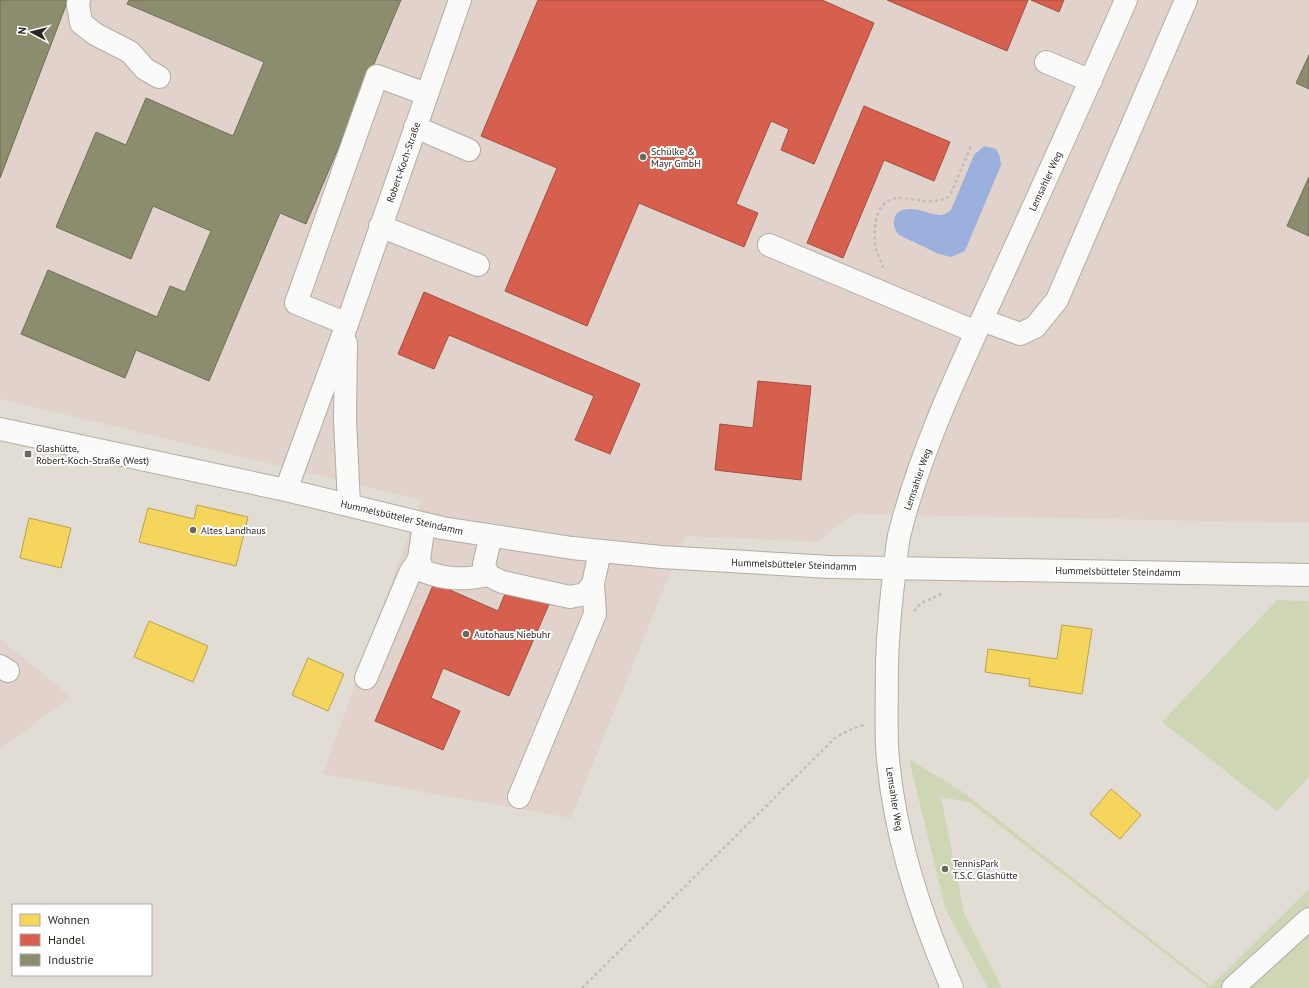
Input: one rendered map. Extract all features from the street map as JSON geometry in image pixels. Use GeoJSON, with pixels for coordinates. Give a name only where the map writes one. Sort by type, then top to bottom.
{"type":"FeatureCollection","features":[{"type":"Feature","properties":{"kind":"street"},"geometry":{"type":"LineString","coordinates":[[80,0],[78,4],[81,23],[95,34],[130,52],[145,68],[159,77]]}},
{"type":"Feature","properties":{"kind":"street","name":"Robert-Koch-Straße"},"geometry":{"type":"LineString","coordinates":[[286,490],[347,324],[460,0]]}},
{"type":"Feature","properties":{"kind":"street","name":"Lemsahler Weg"},"geometry":{"type":"LineString","coordinates":[[952,988],[934,946],[914,883],[898,823],[890,775],[886,722],[888,633],[898,540],[913,486],[979,326],[1091,81],[1126,0]]}},
{"type":"Feature","properties":{"kind":"street"},"geometry":{"type":"LineString","coordinates":[[769,244],[875,289],[979,326],[1020,334],[1035,328],[1057,300],[1186,0]]}},
{"type":"Feature","properties":{"kind":"street"},"geometry":{"type":"LineString","coordinates":[[1046,62],[1091,81]]}},
{"type":"Feature","properties":{"kind":"street"},"geometry":{"type":"LineString","coordinates":[[347,324],[296,303],[377,76],[426,94]]}},
{"type":"Feature","properties":{"kind":"street"},"geometry":{"type":"LineString","coordinates":[[415,126],[469,150]]}},
{"type":"Feature","properties":{"kind":"street"},"geometry":{"type":"LineString","coordinates":[[380,226],[478,265]]}},
{"type":"Feature","properties":{"kind":"street","name":"Robert-Koch-Straße"},"geometry":{"type":"LineString","coordinates":[[347,324],[345,419],[349,505]]}},
{"type":"Feature","properties":{"kind":"street","name":"Hummelsbütteler Steindamm"},"geometry":{"type":"LineString","coordinates":[[0,429],[286,490],[424,524],[491,536],[661,558],[830,567],[1309,575]]}},
{"type":"Feature","properties":{"kind":"street"},"geometry":{"type":"LineString","coordinates":[[366,678],[410,573],[419,559],[424,524]]}},
{"type":"Feature","properties":{"kind":"street"},"geometry":{"type":"LineString","coordinates":[[488,575],[484,564],[491,536]]}},
{"type":"Feature","properties":{"kind":"street"},"geometry":{"type":"LineString","coordinates":[[519,798],[594,614],[593,584],[600,551]]}},
{"type":"Feature","properties":{"kind":"street"},"geometry":{"type":"LineString","coordinates":[[419,559],[423,571],[438,577],[466,580],[488,575],[502,582],[570,597],[585,594],[593,584]]}},
{"type":"Feature","properties":{"kind":"street"},"geometry":{"type":"LineString","coordinates":[[1233,988],[1309,919]]}},
{"type":"Feature","properties":{"kind":"path"},"geometry":{"type":"LineString","coordinates":[[875,289],[883,268],[875,246],[878,211],[881,206],[885,202],[896,198],[928,202],[947,198],[952,191],[971,146]]}},
{"type":"Feature","properties":{"kind":"path"},"geometry":{"type":"LineString","coordinates":[[582,988],[836,737],[854,728],[886,722]]}},
{"type":"Feature","properties":{"kind":"shaded area"},"geometry":{"type":"Polygon","coordinates":[[[0,0],[1309,0],[1309,523],[853,514],[817,542],[685,536],[571,818],[323,774],[421,500],[0,399],[0,0]]]}},
{"type":"Feature","properties":{"kind":"shaded area"},"geometry":{"type":"Polygon","coordinates":[[[0,639],[71,697],[0,749],[0,639]]]}},
{"type":"Feature","properties":{"kind":"green space"},"geometry":{"type":"Polygon","coordinates":[[[1277,600],[1309,601],[1309,777],[1277,811],[1162,722],[1277,600]]]}},
{"type":"Feature","properties":{"kind":"green space","name":"TennisPark T.S.C. Glashütte"},"geometry":{"type":"Polygon","coordinates":[[[909,759],[963,792],[1211,986],[1309,889],[1309,988],[1206,988],[1207,986],[969,802],[941,797],[964,913],[1002,988],[988,988],[945,908],[909,759]]]}},
{"type":"Feature","properties":{"kind":"water"},"geometry":{"type":"Polygon","coordinates":[[[984,146],[996,149],[1000,157],[1001,165],[965,251],[951,257],[939,254],[899,235],[895,230],[894,224],[894,219],[897,213],[912,209],[939,215],[945,214],[951,210],[974,155],[984,146]]]}},
{"type":"Feature","properties":{"kind":"building: Wohnen","name":"Altes Landhaus"},"geometry":{"type":"Polygon","coordinates":[[[197,505],[248,517],[236,566],[139,542],[148,508],[194,519],[197,505]]]}},
{"type":"Feature","properties":{"kind":"building: Wohnen"},"geometry":{"type":"Polygon","coordinates":[[[29,518],[71,528],[61,568],[20,558],[29,518]]]}},
{"type":"Feature","properties":{"kind":"building: Wohnen"},"geometry":{"type":"Polygon","coordinates":[[[149,621],[208,646],[193,682],[134,657],[149,621]]]}},
{"type":"Feature","properties":{"kind":"building: Wohnen"},"geometry":{"type":"Polygon","coordinates":[[[1062,625],[1092,629],[1082,694],[1029,686],[1030,679],[985,672],[988,649],[1057,659],[1062,625]]]}},
{"type":"Feature","properties":{"kind":"building: Wohnen"},"geometry":{"type":"Polygon","coordinates":[[[308,658],[344,674],[328,711],[292,695],[308,658]]]}},
{"type":"Feature","properties":{"kind":"building: Wohnen"},"geometry":{"type":"Polygon","coordinates":[[[1111,789],[1141,815],[1120,839],[1090,814],[1111,789]]]}},
{"type":"Feature","properties":{"kind":"building: Handel","name":"Schülke & Mayr GmbH"},"geometry":{"type":"Polygon","coordinates":[[[538,0],[822,0],[874,23],[814,164],[781,150],[789,129],[771,121],[736,204],[758,213],[744,247],[639,203],[587,326],[505,291],[557,168],[481,136],[538,0]]]}},
{"type":"Feature","properties":{"kind":"building: Handel"},"geometry":{"type":"Polygon","coordinates":[[[887,0],[1028,0],[1007,51],[887,0]]]}},
{"type":"Feature","properties":{"kind":"building: Handel"},"geometry":{"type":"Polygon","coordinates":[[[1031,0],[1064,0],[1059,12],[1031,0]]]}},
{"type":"Feature","properties":{"kind":"building: Handel"},"geometry":{"type":"Polygon","coordinates":[[[864,106],[950,142],[934,181],[884,160],[843,258],[807,243],[864,106]]]}},
{"type":"Feature","properties":{"kind":"building: Handel"},"geometry":{"type":"Polygon","coordinates":[[[424,292],[640,384],[610,454],[575,440],[594,396],[449,335],[434,369],[398,354],[424,292]]]}},
{"type":"Feature","properties":{"kind":"building: Handel"},"geometry":{"type":"Polygon","coordinates":[[[758,381],[811,386],[801,480],[715,470],[720,424],[753,428],[758,381]]]}},
{"type":"Feature","properties":{"kind":"building: Handel"},"geometry":{"type":"Polygon","coordinates":[[[434,583],[498,611],[509,584],[550,602],[509,696],[443,668],[431,698],[460,711],[443,750],[375,721],[434,583]]]}},
{"type":"Feature","properties":{"kind":"building: Industrie"},"geometry":{"type":"Polygon","coordinates":[[[0,0],[68,0],[0,178],[0,0]]]}},
{"type":"Feature","properties":{"kind":"building: Industrie"},"geometry":{"type":"Polygon","coordinates":[[[129,0],[401,0],[306,224],[280,213],[209,381],[136,350],[125,378],[21,334],[48,270],[157,317],[170,286],[185,292],[211,231],[153,206],[131,259],[56,227],[96,132],[126,145],[146,98],[233,136],[264,62],[127,4],[129,0]]]}},
{"type":"Feature","properties":{"kind":"building: Industrie"},"geometry":{"type":"Polygon","coordinates":[[[1309,55],[1309,89],[1296,83],[1309,55]]]}},
{"type":"Feature","properties":{"kind":"building: Industrie"},"geometry":{"type":"Polygon","coordinates":[[[1309,177],[1309,236],[1287,226],[1309,177]]]}},
{"type":"Feature","properties":{"kind":"place","name":"Schülke & Mayr GmbH"},"geometry":{"type":"Point","coordinates":[643,157]}},
{"type":"Feature","properties":{"kind":"place","name":"Glashütte, Robert-Koch-Straße (West)"},"geometry":{"type":"Point","coordinates":[28,454]}},
{"type":"Feature","properties":{"kind":"place","name":"Altes Landhaus"},"geometry":{"type":"Point","coordinates":[193,530]}},
{"type":"Feature","properties":{"kind":"place","name":"Autohaus Niebuhr"},"geometry":{"type":"Point","coordinates":[466,634]}},
{"type":"Feature","properties":{"kind":"place","name":"TennisPark T.S.C. Glashütte"},"geometry":{"type":"Point","coordinates":[945,869]}}]}
